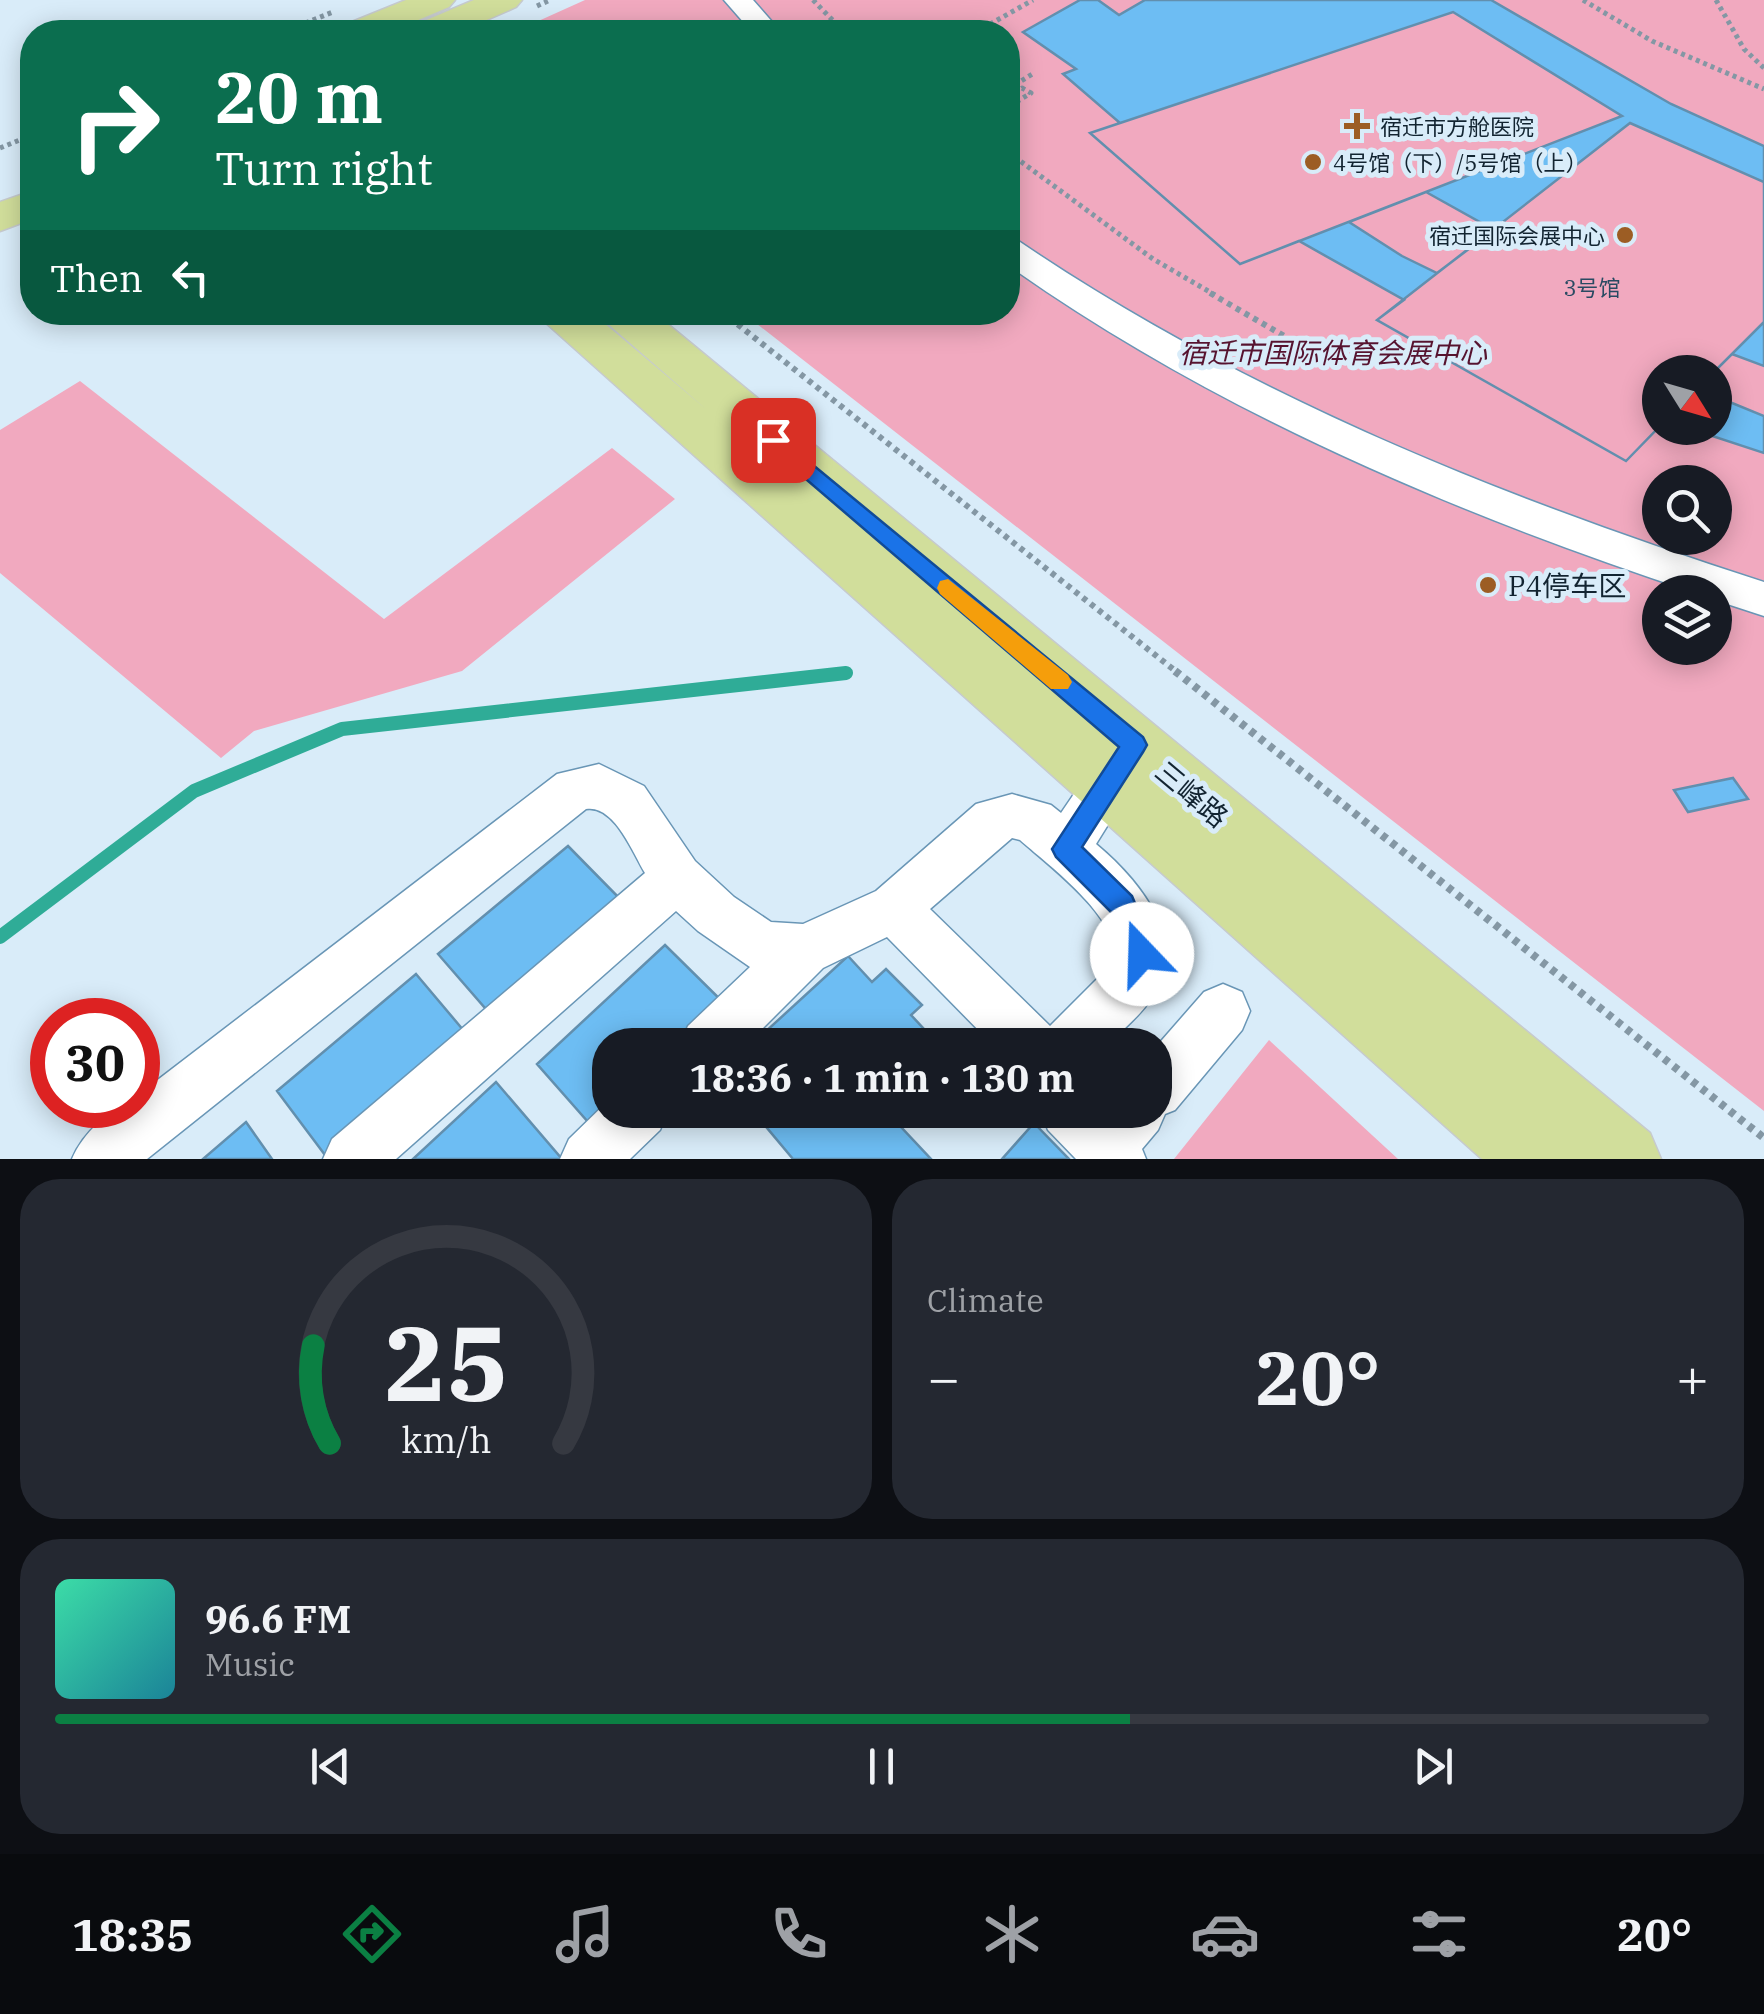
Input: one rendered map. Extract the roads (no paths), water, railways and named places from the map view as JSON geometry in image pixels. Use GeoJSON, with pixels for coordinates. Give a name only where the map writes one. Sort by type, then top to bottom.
{"type":"FeatureCollection","features":[{"type":"Feature","properties":{"kind":"main road"},"geometry":{"type":"LineString","coordinates":[[353,20],[504,0]]}},
{"type":"Feature","properties":{"kind":"main road","name":"三峰路"},"geometry":{"type":"LineString","coordinates":[[578,325],[1121,764],[1624,1159]]}},
{"type":"Feature","properties":{"kind":"main road","name":"三峰路"},"geometry":{"type":"LineString","coordinates":[[637,325],[1121,764],[1538,1159]]}},
{"type":"Feature","properties":{"kind":"street"},"geometry":{"type":"LineString","coordinates":[[738,0],[756,20]]}},
{"type":"Feature","properties":{"kind":"street"},"geometry":{"type":"LineString","coordinates":[[1020,257],[1113,320],[1232,382],[1487,502],[1764,599]]}},
{"type":"Feature","properties":{"kind":"street"},"geometry":{"type":"LineString","coordinates":[[1065,849],[1121,764]]}},
{"type":"Feature","properties":{"kind":"street"},"geometry":{"type":"LineString","coordinates":[[101,1159],[574,789],[600,785],[627,801],[677,878],[716,914],[762,946],[805,950]]}},
{"type":"Feature","properties":{"kind":"street"},"geometry":{"type":"LineString","coordinates":[[725,1028],[805,950],[894,908],[994,820],[1012,816],[1034,821],[1123,905],[1142,954],[1134,979],[1086,1028]]}},
{"type":"Feature","properties":{"kind":"street"},"geometry":{"type":"LineString","coordinates":[[352,1159],[677,878]]}},
{"type":"Feature","properties":{"kind":"street"},"geometry":{"type":"LineString","coordinates":[[894,908],[1014,1028]]}},
{"type":"Feature","properties":{"kind":"street"},"geometry":{"type":"LineString","coordinates":[[1172,1070],[1223,1011]]}},
{"type":"Feature","properties":{"kind":"street"},"geometry":{"type":"LineString","coordinates":[[590,1159],[622,1128]]}},
{"type":"Feature","properties":{"kind":"waterway"},"geometry":{"type":"LineString","coordinates":[[0,937],[194,791],[342,729],[846,673]]}},
{"type":"Feature","properties":{"kind":"place","name":"宿迁市方舱医院"},"geometry":{"type":"Point","coordinates":[1357,126]}},
{"type":"Feature","properties":{"kind":"place","name":"4号馆（下）/5号馆（上）"},"geometry":{"type":"Point","coordinates":[1313,162]}},
{"type":"Feature","properties":{"kind":"place","name":"宿迁国际会展中心"},"geometry":{"type":"Point","coordinates":[1625,235]}},
{"type":"Feature","properties":{"kind":"place","name":"P4停车区"},"geometry":{"type":"Point","coordinates":[1488,585]}},
{"type":"Feature","properties":{"kind":"park label","name":"宿迁市国际体育会展中心"},"geometry":{"type":"Point","coordinates":[1333,352]}}]}
